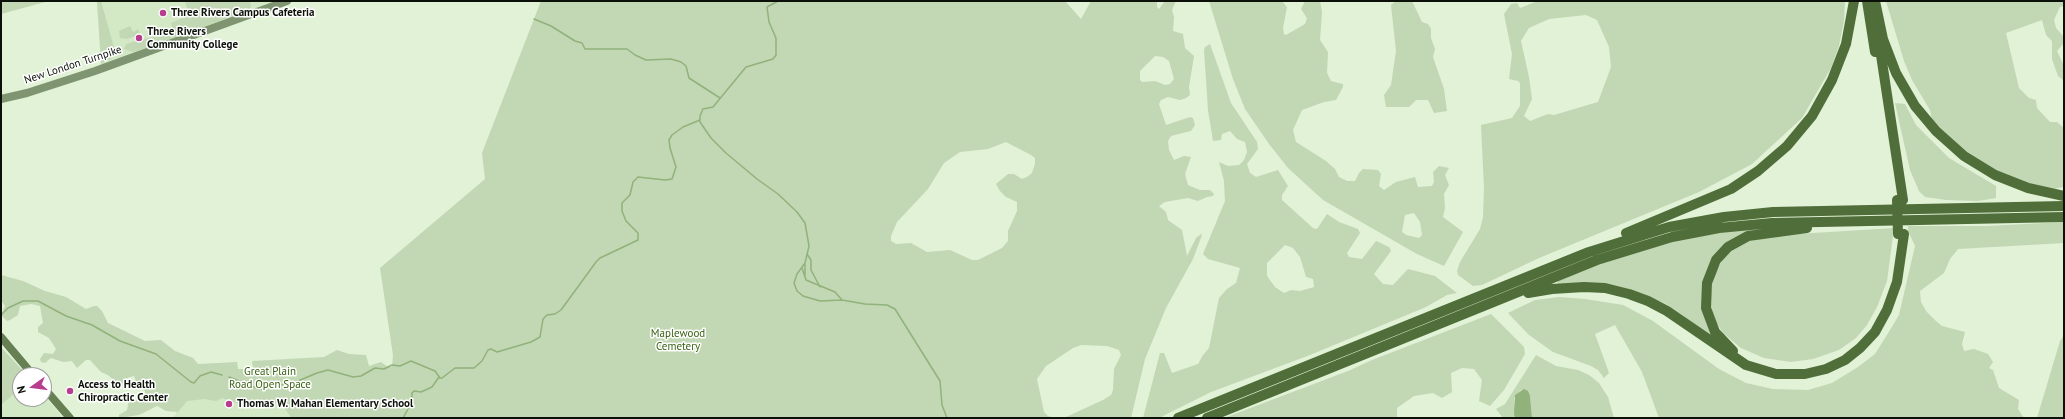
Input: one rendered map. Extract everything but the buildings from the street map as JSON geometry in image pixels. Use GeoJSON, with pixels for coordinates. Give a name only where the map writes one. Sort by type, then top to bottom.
{"type":"FeatureCollection","features":[{"type":"Feature","properties":{"kind":"highway"},"geometry":{"type":"LineString","coordinates":[[1589,252],[1597,244],[1731,189],[1755,174],[1782,150],[1812,116],[1832,80],[1847,39],[1854,1]]}},
{"type":"Feature","properties":{"kind":"highway"},"geometry":{"type":"LineString","coordinates":[[1867,1],[1900,200]]}},
{"type":"Feature","properties":{"kind":"highway"},"geometry":{"type":"LineString","coordinates":[[1506,297],[1514,298],[1536,291],[1574,287],[1596,287],[1620,292],[1644,299],[1667,311],[1731,357],[1749,367],[1776,374],[1805,374],[1826,369],[1845,360],[1860,348],[1875,332],[1887,310],[1896,284],[1902,258],[1900,169],[1874,1]]}},
{"type":"Feature","properties":{"kind":"highway"},"geometry":{"type":"LineString","coordinates":[[1874,1],[1883,38],[1896,73],[1915,106],[1936,131],[1964,156],[1995,175],[2028,188],[2064,196]]}},
{"type":"Feature","properties":{"kind":"highway"},"geometry":{"type":"LineString","coordinates":[[1178,418],[1589,252],[1663,228],[1742,215],[1784,212],[2064,206]]}},
{"type":"Feature","properties":{"kind":"highway"},"geometry":{"type":"LineString","coordinates":[[1207,418],[1614,254],[1678,236],[1759,224],[2064,217]]}},
{"type":"Feature","properties":{"kind":"highway"},"geometry":{"type":"LineString","coordinates":[[1846,222],[1834,226],[1753,234],[1736,242],[1722,252],[1709,274],[1705,299],[1711,325],[1726,346],[1751,361],[1784,369],[1815,366],[1843,354],[1863,337],[1879,314],[1892,275],[1901,234]]}},
{"type":"Feature","properties":{"kind":"main road","name":"New London Turnpike"},"geometry":{"type":"LineString","coordinates":[[1,99],[27,93],[95,70],[287,1]]}},
{"type":"Feature","properties":{"kind":"main road"},"geometry":{"type":"LineString","coordinates":[[1,337],[26,367]]}},
{"type":"Feature","properties":{"kind":"main road"},"geometry":{"type":"LineString","coordinates":[[52,397],[70,418]]}},
{"type":"Feature","properties":{"kind":"shaded area","name":"Three Rivers Community College"},"geometry":{"type":"Polygon","coordinates":[[[97,1],[276,1],[102,65],[97,1]]]}},
{"type":"Feature","properties":{"kind":"shaded area","name":"Thomas W. Mahan Elementary School"},"geometry":{"type":"Polygon","coordinates":[[[178,387],[277,396],[291,418],[172,418],[176,414],[178,387]]]}},
{"type":"Feature","properties":{"kind":"shaded area"},"geometry":{"type":"Polygon","coordinates":[[[1524,389],[1528,391],[1530,396],[1532,418],[1516,418],[1514,415],[1515,395],[1524,389]]]}},
{"type":"Feature","properties":{"kind":"shaded area"},"geometry":{"type":"Polygon","coordinates":[[[12,396],[12,407],[52,407],[52,405],[63,418],[1,418],[1,405],[12,396]]]}},
{"type":"Feature","properties":{"kind":"green space"},"geometry":{"type":"Polygon","coordinates":[[[1,1],[49,1],[1,14],[1,1]]]}},
{"type":"Feature","properties":{"kind":"green space"},"geometry":{"type":"Polygon","coordinates":[[[97,1],[101,1],[115,51],[111,59],[101,64],[97,1]]]}},
{"type":"Feature","properties":{"kind":"green space"},"geometry":{"type":"Polygon","coordinates":[[[185,1],[250,1],[251,6],[250,9],[162,43],[133,52],[124,49],[126,44],[173,31],[171,23],[189,15],[185,1]]]}},
{"type":"Feature","properties":{"kind":"green space"},"geometry":{"type":"Polygon","coordinates":[[[541,1],[1065,1],[1081,19],[1091,1],[1157,1],[1157,7],[1159,9],[1165,1],[1176,1],[1172,10],[1174,17],[1173,31],[1183,34],[1185,48],[1194,56],[1189,87],[1190,95],[1180,100],[1168,97],[1161,100],[1159,104],[1166,125],[1190,117],[1193,118],[1195,125],[1191,131],[1171,136],[1168,141],[1169,150],[1174,160],[1184,156],[1191,157],[1185,174],[1188,185],[1200,190],[1210,190],[1214,194],[1213,196],[1198,201],[1188,198],[1165,202],[1159,206],[1166,212],[1168,220],[1182,230],[1187,256],[1196,238],[1201,234],[1202,235],[1193,259],[1166,308],[1145,359],[1131,418],[1064,418],[1103,400],[1111,395],[1113,390],[1114,369],[1121,355],[1119,350],[1107,346],[1081,345],[1073,348],[1046,366],[1037,379],[1044,412],[1048,416],[1055,418],[291,418],[280,401],[269,408],[245,406],[222,398],[216,401],[205,399],[187,401],[178,412],[166,411],[157,406],[139,415],[119,418],[119,415],[127,410],[129,399],[139,401],[145,395],[145,391],[137,384],[134,376],[127,378],[120,386],[108,375],[101,372],[90,360],[86,360],[77,368],[72,361],[63,362],[51,358],[45,363],[41,362],[40,359],[44,353],[53,354],[56,349],[49,338],[38,332],[38,327],[43,323],[40,306],[31,304],[20,306],[18,315],[7,321],[1,315],[5,306],[1,300],[1,275],[23,281],[45,291],[66,297],[86,309],[97,306],[102,311],[108,323],[145,341],[161,340],[175,351],[193,358],[198,364],[237,362],[238,369],[253,369],[252,361],[324,357],[337,350],[349,354],[366,355],[369,366],[381,362],[388,367],[392,367],[393,355],[380,268],[485,179],[482,153],[541,1]],[[1155,56],[1140,71],[1140,80],[1142,82],[1155,81],[1165,85],[1170,84],[1174,79],[1169,61],[1163,57],[1155,56]],[[1006,142],[988,149],[960,152],[944,163],[928,189],[897,222],[891,236],[891,241],[896,244],[911,243],[927,252],[950,250],[972,260],[978,260],[1002,248],[1008,241],[1008,231],[1017,211],[1017,202],[1006,197],[996,184],[1008,174],[1014,174],[1022,179],[1027,177],[1032,173],[1035,164],[1035,158],[1006,142]]]}},
{"type":"Feature","properties":{"kind":"green space"},"geometry":{"type":"Polygon","coordinates":[[[1209,1],[1282,1],[1287,7],[1283,28],[1284,34],[1286,35],[1305,24],[1307,18],[1301,9],[1305,1],[1320,1],[1322,12],[1320,40],[1328,52],[1327,73],[1331,81],[1343,84],[1343,87],[1336,100],[1324,102],[1302,110],[1293,130],[1296,142],[1326,161],[1335,169],[1339,177],[1347,181],[1355,181],[1363,169],[1378,170],[1381,174],[1379,186],[1384,190],[1396,182],[1415,177],[1418,187],[1432,186],[1434,182],[1433,172],[1439,166],[1449,168],[1445,175],[1449,185],[1444,194],[1445,208],[1443,217],[1463,232],[1444,266],[1417,254],[1323,200],[1288,168],[1269,144],[1245,109],[1233,79],[1209,1]],[[1414,213],[1405,215],[1402,232],[1406,235],[1419,238],[1422,235],[1420,222],[1414,213]]]}},
{"type":"Feature","properties":{"kind":"green space"},"geometry":{"type":"Polygon","coordinates":[[[1396,1],[1412,1],[1422,22],[1428,24],[1431,29],[1431,38],[1435,49],[1433,57],[1444,89],[1447,111],[1434,113],[1428,100],[1416,100],[1409,107],[1386,107],[1384,95],[1391,85],[1396,51],[1391,5],[1396,1]]]}},
{"type":"Feature","properties":{"kind":"green space"},"geometry":{"type":"Polygon","coordinates":[[[1538,1],[1845,1],[1844,21],[1839,46],[1831,68],[1802,118],[1752,164],[1699,192],[1539,258],[1482,285],[1473,286],[1458,275],[1457,271],[1460,262],[1480,229],[1483,217],[1484,188],[1481,125],[1512,118],[1520,106],[1520,83],[1509,79],[1512,54],[1504,14],[1511,4],[1517,3],[1520,8],[1538,1]],[[1586,15],[1549,19],[1529,28],[1521,41],[1532,99],[1524,116],[1530,121],[1548,114],[1554,115],[1598,102],[1611,67],[1609,47],[1597,20],[1586,15]]]}},
{"type":"Feature","properties":{"kind":"green space"},"geometry":{"type":"Polygon","coordinates":[[[1886,1],[2064,1],[2064,6],[2060,7],[2054,20],[2056,28],[2064,37],[2064,43],[2057,51],[2064,66],[2064,81],[2058,76],[2052,59],[2052,41],[2046,35],[2042,20],[2006,33],[2019,88],[2029,98],[2036,100],[2037,108],[2050,122],[2057,122],[2064,128],[2064,187],[2047,190],[1993,171],[1951,141],[1932,120],[1930,110],[1912,80],[1904,61],[1886,1]]]}},
{"type":"Feature","properties":{"kind":"green space"},"geometry":{"type":"Polygon","coordinates":[[[130,26],[133,32],[138,29],[141,35],[126,39],[120,38],[119,31],[130,26]]]}},
{"type":"Feature","properties":{"kind":"green space"},"geometry":{"type":"Polygon","coordinates":[[[1210,44],[1231,103],[1257,142],[1258,149],[1247,164],[1250,173],[1256,177],[1278,170],[1288,186],[1282,195],[1282,200],[1313,228],[1317,229],[1327,214],[1339,222],[1358,229],[1360,233],[1347,253],[1349,257],[1362,259],[1376,241],[1389,247],[1391,251],[1374,274],[1383,284],[1393,285],[1408,269],[1435,276],[1457,293],[1447,295],[1426,307],[1310,355],[1211,392],[1159,418],[1143,418],[1160,353],[1164,353],[1172,373],[1198,364],[1209,348],[1219,298],[1227,289],[1236,283],[1240,268],[1208,259],[1203,254],[1225,201],[1224,181],[1219,162],[1228,166],[1239,165],[1244,160],[1247,152],[1245,142],[1237,139],[1230,131],[1222,134],[1221,140],[1213,141],[1208,110],[1205,47],[1210,44]],[[1285,245],[1267,263],[1267,276],[1275,287],[1284,293],[1291,290],[1300,291],[1314,287],[1313,279],[1306,277],[1300,257],[1293,248],[1285,245]]]}},
{"type":"Feature","properties":{"kind":"green space"},"geometry":{"type":"Polygon","coordinates":[[[1895,103],[1905,104],[1916,125],[1949,158],[1996,186],[1996,198],[1978,201],[1946,200],[1925,197],[1919,191],[1910,170],[1895,103]]]}},
{"type":"Feature","properties":{"kind":"green space"},"geometry":{"type":"Polygon","coordinates":[[[2064,222],[2064,243],[1958,249],[1950,259],[1944,273],[1920,291],[1921,302],[1926,311],[1936,321],[1942,326],[1965,332],[1962,344],[1964,351],[1974,349],[1988,354],[1993,362],[1989,368],[1993,370],[1999,388],[2019,400],[2018,409],[2024,418],[1659,418],[1642,372],[1615,325],[1595,334],[1609,373],[1604,378],[1598,370],[1591,366],[1553,352],[1529,335],[1508,313],[1535,300],[1559,297],[1585,299],[1623,305],[1653,321],[1719,369],[1746,383],[1773,389],[1808,390],[1832,383],[1858,367],[1875,354],[1890,330],[1899,315],[1915,246],[1908,231],[1908,226],[1987,226],[2064,222]]]}},
{"type":"Feature","properties":{"kind":"green space"},"geometry":{"type":"Polygon","coordinates":[[[1894,228],[1887,281],[1877,307],[1867,325],[1856,338],[1839,350],[1813,359],[1791,362],[1764,358],[1741,348],[1723,333],[1714,319],[1710,302],[1713,276],[1723,259],[1731,250],[1747,240],[1765,236],[1894,228]]]}},
{"type":"Feature","properties":{"kind":"green space"},"geometry":{"type":"Polygon","coordinates":[[[1762,229],[1744,234],[1705,280],[1715,342],[1681,314],[1664,303],[1653,299],[1557,285],[1558,281],[1606,262],[1678,240],[1729,231],[1762,229]]]}},
{"type":"Feature","properties":{"kind":"green space"},"geometry":{"type":"Polygon","coordinates":[[[1491,314],[1524,347],[1525,354],[1504,390],[1490,406],[1479,401],[1482,380],[1474,369],[1462,368],[1451,373],[1452,392],[1442,398],[1433,393],[1414,396],[1397,408],[1397,418],[1224,418],[1348,371],[1372,360],[1491,314]]]}},
{"type":"Feature","properties":{"kind":"green space"},"geometry":{"type":"Polygon","coordinates":[[[2064,335],[2064,418],[2037,418],[2060,341],[2064,335]]]}},
{"type":"Feature","properties":{"kind":"green space"},"geometry":{"type":"Polygon","coordinates":[[[1,347],[20,367],[12,367],[12,396],[1,405],[1,347]]]}},
{"type":"Feature","properties":{"kind":"green space"},"geometry":{"type":"Polygon","coordinates":[[[1536,355],[1556,366],[1578,370],[1589,375],[1599,383],[1608,397],[1614,418],[1532,418],[1530,396],[1521,390],[1514,398],[1516,418],[1503,418],[1496,409],[1505,404],[1536,355]]]}},
{"type":"Feature","properties":{"kind":"waterway"},"geometry":{"type":"LineString","coordinates":[[778,1],[767,7],[769,22],[776,38],[776,55],[773,59],[746,67],[713,107],[703,109],[700,116],[700,122],[711,138],[726,153],[757,179],[778,194],[797,212],[805,223],[809,246],[805,263],[797,274],[794,283],[797,291],[803,296],[820,301],[842,300],[865,304],[887,305],[895,309],[940,381],[942,405],[947,418]]}},
{"type":"Feature","properties":{"kind":"waterway"},"geometry":{"type":"LineString","coordinates":[[534,19],[551,26],[575,41],[582,43],[585,49],[627,49],[646,60],[671,59],[681,62],[686,66],[689,78],[720,98]]}},
{"type":"Feature","properties":{"kind":"waterway"},"geometry":{"type":"LineString","coordinates":[[229,377],[259,389],[293,383],[328,370],[353,377],[361,376],[375,368],[384,369],[392,365],[400,366],[411,361],[435,371],[440,378],[442,378],[455,368],[474,368],[482,361],[488,350],[491,349],[497,352],[531,342],[540,337],[543,319],[547,315],[555,314],[561,310],[600,258],[638,240],[638,233],[626,221],[622,211],[622,203],[630,195],[633,182],[638,177],[665,180],[672,179],[676,167],[669,140],[672,135],[683,127],[700,120]]}},
{"type":"Feature","properties":{"kind":"waterway"},"geometry":{"type":"LineString","coordinates":[[807,254],[811,260],[811,270],[820,287]]}},
{"type":"Feature","properties":{"kind":"waterway"},"geometry":{"type":"LineString","coordinates":[[805,263],[805,276]]}},
{"type":"Feature","properties":{"kind":"waterway"},"geometry":{"type":"LineString","coordinates":[[802,268],[806,280],[835,292],[842,300]]}},
{"type":"Feature","properties":{"kind":"waterway"},"geometry":{"type":"LineString","coordinates":[[1,315],[8,308],[23,301],[38,301],[66,316],[92,325],[120,341],[156,354],[191,382],[194,383],[200,376],[211,372],[222,375]]}},
{"type":"Feature","properties":{"kind":"waterway"},"geometry":{"type":"LineString","coordinates":[[403,418],[412,402],[412,393],[414,391],[421,392],[432,387],[439,377]]}},
{"type":"Feature","properties":{"kind":"place","name":"Three Rivers Campus Cafeteria"},"geometry":{"type":"Point","coordinates":[163,13]}},
{"type":"Feature","properties":{"kind":"place","name":"Three Rivers Community College"},"geometry":{"type":"Point","coordinates":[139,38]}},
{"type":"Feature","properties":{"kind":"place","name":"Access to Health Chiropractic Center"},"geometry":{"type":"Point","coordinates":[70,391]}},
{"type":"Feature","properties":{"kind":"place","name":"Thomas W. Mahan Elementary School"},"geometry":{"type":"Point","coordinates":[229,404]}},
{"type":"Feature","properties":{"kind":"park label","name":"Maplewood Cemetery"},"geometry":{"type":"Point","coordinates":[678,340]}},
{"type":"Feature","properties":{"kind":"park label","name":"Great Plain Road Open Space"},"geometry":{"type":"Point","coordinates":[270,378]}}]}
